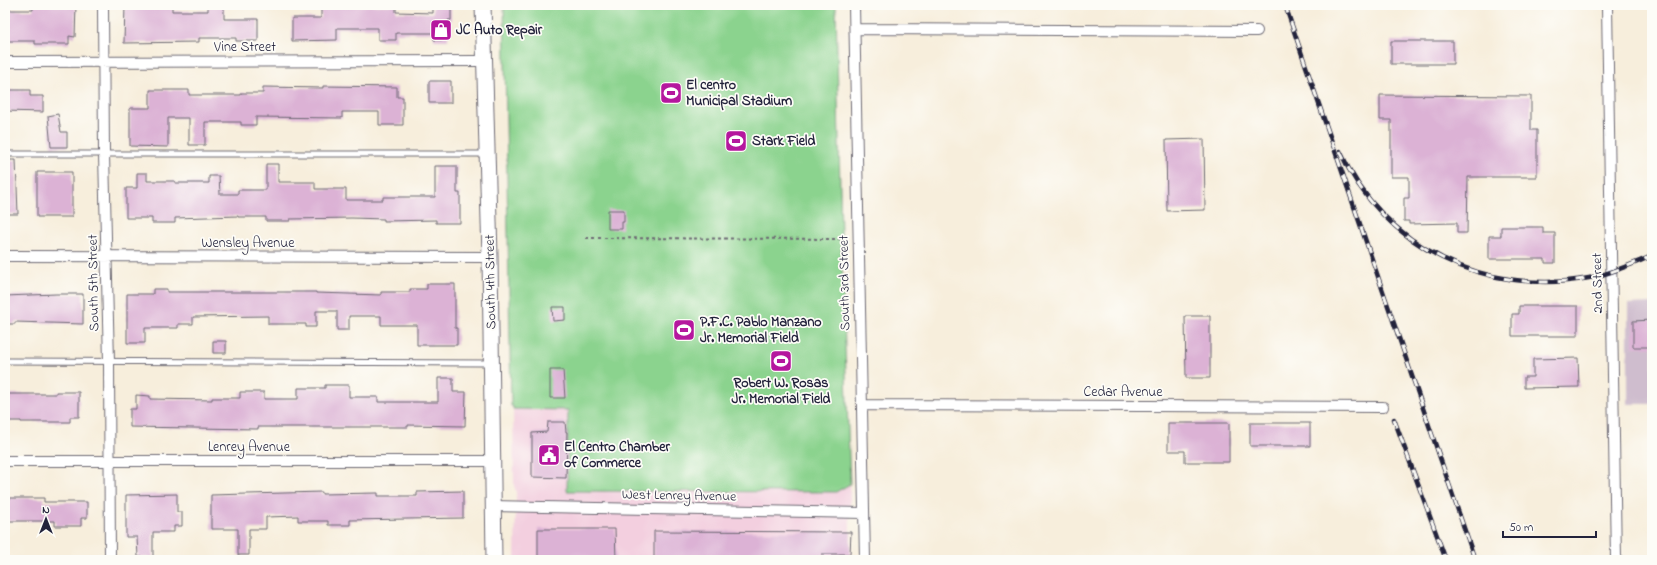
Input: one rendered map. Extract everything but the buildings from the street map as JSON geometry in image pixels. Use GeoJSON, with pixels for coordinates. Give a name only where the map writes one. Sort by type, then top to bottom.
{"type":"FeatureCollection","features":[{"type":"Feature","properties":{"kind":"main road","name":"South 4th Street"},"geometry":{"type":"LineString","coordinates":[[483,5],[490,257],[494,560]]}},
{"type":"Feature","properties":{"kind":"street","name":"South 5th Street"},"geometry":{"type":"LineString","coordinates":[[103,5],[104,154],[109,362],[110,560]]}},
{"type":"Feature","properties":{"kind":"street","name":"South 3rd Street"},"geometry":{"type":"LineString","coordinates":[[854,5],[865,560]]}},
{"type":"Feature","properties":{"kind":"street","name":"2nd Street"},"geometry":{"type":"LineString","coordinates":[[1607,5],[1616,560]]}},
{"type":"Feature","properties":{"kind":"street"},"geometry":{"type":"LineString","coordinates":[[855,29],[1257,31]]}},
{"type":"Feature","properties":{"kind":"street","name":"Vine Street"},"geometry":{"type":"LineString","coordinates":[[5,62],[485,61]]}},
{"type":"Feature","properties":{"kind":"street","name":"Wensley Avenue"},"geometry":{"type":"LineString","coordinates":[[5,256],[490,257]]}},
{"type":"Feature","properties":{"kind":"street","name":"Cedar Avenue"},"geometry":{"type":"LineString","coordinates":[[862,405],[1383,407]]}},
{"type":"Feature","properties":{"kind":"street","name":"Lenrey Avenue"},"geometry":{"type":"LineString","coordinates":[[5,461],[493,461]]}},
{"type":"Feature","properties":{"kind":"street","name":"West Lenrey Avenue"},"geometry":{"type":"LineString","coordinates":[[494,506],[864,513]]}},
{"type":"Feature","properties":{"kind":"lane"},"geometry":{"type":"LineString","coordinates":[[5,154],[487,154]]}},
{"type":"Feature","properties":{"kind":"lane"},"geometry":{"type":"LineString","coordinates":[[5,361],[492,363]]}},
{"type":"Feature","properties":{"kind":"path"},"geometry":{"type":"LineString","coordinates":[[586,238],[858,239]]}},
{"type":"Feature","properties":{"kind":"shaded area"},"geometry":{"type":"Polygon","coordinates":[[[1652,303],[1652,404],[1628,404],[1628,304],[1652,303]]]}},
{"type":"Feature","properties":{"kind":"shaded area"},"geometry":{"type":"Polygon","coordinates":[[[513,409],[568,410],[567,491],[836,492],[850,484],[850,560],[515,560],[516,491],[514,486],[513,409]]]}},
{"type":"Feature","properties":{"kind":"green space"},"geometry":{"type":"Polygon","coordinates":[[[504,5],[836,5],[841,234],[850,484],[836,492],[567,491],[568,410],[513,409],[513,406],[511,406],[504,5]]]}},
{"type":"Feature","properties":{"kind":"railway"},"geometry":{"type":"LineString","coordinates":[[1285,5],[1475,560]]}},
{"type":"Feature","properties":{"kind":"railway"},"geometry":{"type":"LineString","coordinates":[[1340,151],[1359,185],[1383,214],[1411,239],[1442,258],[1477,272],[1513,280],[1551,282],[1589,278],[1605,274],[1652,256]]}},
{"type":"Feature","properties":{"kind":"railway"},"geometry":{"type":"LineString","coordinates":[[1394,419],[1446,560]]}},
{"type":"Feature","properties":{"kind":"place","name":"JC Auto Repair"},"geometry":{"type":"Point","coordinates":[441,30]}},
{"type":"Feature","properties":{"kind":"place","name":"El centro Municipal Stadium"},"geometry":{"type":"Point","coordinates":[671,93]}},
{"type":"Feature","properties":{"kind":"place","name":"Stark Field"},"geometry":{"type":"Point","coordinates":[736,141]}},
{"type":"Feature","properties":{"kind":"place","name":"P.F.C. Pablo Manzano Jr. Memorial Field"},"geometry":{"type":"Point","coordinates":[684,330]}},
{"type":"Feature","properties":{"kind":"place","name":"Robert W. Rosas Jr. Memorial Field"},"geometry":{"type":"Point","coordinates":[781,361]}},
{"type":"Feature","properties":{"kind":"place","name":"El Centro Chamber of Commerce"},"geometry":{"type":"Point","coordinates":[549,455]}}]}
